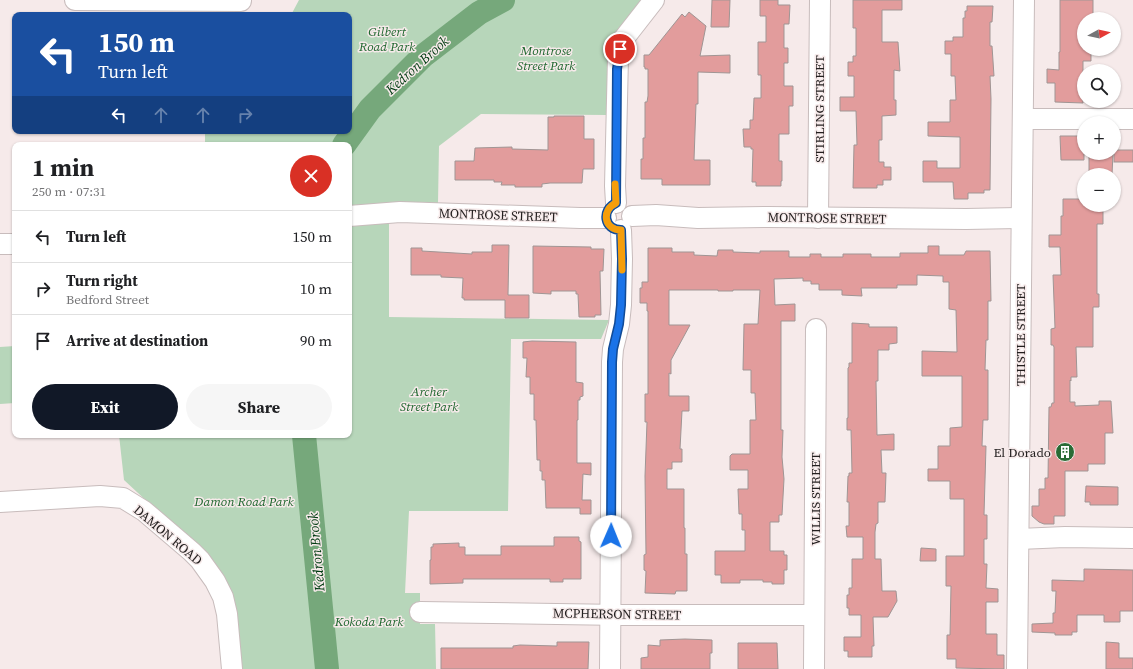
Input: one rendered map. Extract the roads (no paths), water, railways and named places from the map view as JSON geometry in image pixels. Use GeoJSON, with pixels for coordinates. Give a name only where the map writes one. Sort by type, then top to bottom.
{"type":"FeatureCollection","features":[{"type":"Feature","properties":{"kind":"street"},"geometry":{"type":"LineString","coordinates":[[75,0],[240,1]]}},
{"type":"Feature","properties":{"kind":"street"},"geometry":{"type":"LineString","coordinates":[[610,669],[612,362],[621,305],[622,259],[619,217],[617,84],[619,53],[622,41],[654,0]]}},
{"type":"Feature","properties":{"kind":"street","name":"STIRLING STREET"},"geometry":{"type":"LineString","coordinates":[[818,218],[820,0]]}},
{"type":"Feature","properties":{"kind":"street","name":"THISTLE STREET"},"geometry":{"type":"LineString","coordinates":[[1017,669],[1024,0]]}},
{"type":"Feature","properties":{"kind":"street"},"geometry":{"type":"LineString","coordinates":[[1023,119],[1133,119]]}},
{"type":"Feature","properties":{"kind":"street","name":"MONTROSE STREET"},"geometry":{"type":"LineString","coordinates":[[352,216],[389,212],[580,218],[656,215],[698,218],[1021,218]]}},
{"type":"Feature","properties":{"kind":"street"},"geometry":{"type":"LineString","coordinates":[[0,244],[12,244]]}},
{"type":"Feature","properties":{"kind":"street","name":"WILLIS STREET"},"geometry":{"type":"LineString","coordinates":[[814,669],[816,328]]}},
{"type":"Feature","properties":{"kind":"street","name":"DAMON ROAD"},"geometry":{"type":"LineString","coordinates":[[0,502],[100,496],[123,498],[144,511],[192,552],[200,560],[215,581],[223,597],[227,614],[232,669]]}},
{"type":"Feature","properties":{"kind":"street"},"geometry":{"type":"LineString","coordinates":[[1019,539],[1064,537],[1133,538]]}},
{"type":"Feature","properties":{"kind":"street","name":"MCPHERSON STREET"},"geometry":{"type":"LineString","coordinates":[[420,612],[610,615],[814,615]]}},
{"type":"Feature","properties":{"kind":"waterway","name":"Kedron Brook"},"geometry":{"type":"LineString","coordinates":[[352,134],[370,109],[423,56],[479,13],[503,0]]}},
{"type":"Feature","properties":{"kind":"waterway","name":"Kedron Brook"},"geometry":{"type":"LineString","coordinates":[[346,142],[352,134]]}},
{"type":"Feature","properties":{"kind":"waterway","name":"Kedron Brook"},"geometry":{"type":"LineString","coordinates":[[304,438],[327,669]]}},
{"type":"Feature","properties":{"kind":"place","name":"El Dorado"},"geometry":{"type":"Point","coordinates":[1065,452]}},
{"type":"Feature","properties":{"kind":"park label","name":"Gilbert Road Park"},"geometry":{"type":"Point","coordinates":[387,38]}},
{"type":"Feature","properties":{"kind":"park label","name":"Montrose Street Park"},"geometry":{"type":"Point","coordinates":[546,58]}},
{"type":"Feature","properties":{"kind":"park label","name":"Archer Street Park"},"geometry":{"type":"Point","coordinates":[429,398]}},
{"type":"Feature","properties":{"kind":"park label","name":"Damon Road Park"},"geometry":{"type":"Point","coordinates":[244,501]}},
{"type":"Feature","properties":{"kind":"park label","name":"Kokoda Park"},"geometry":{"type":"Point","coordinates":[369,621]}}]}
